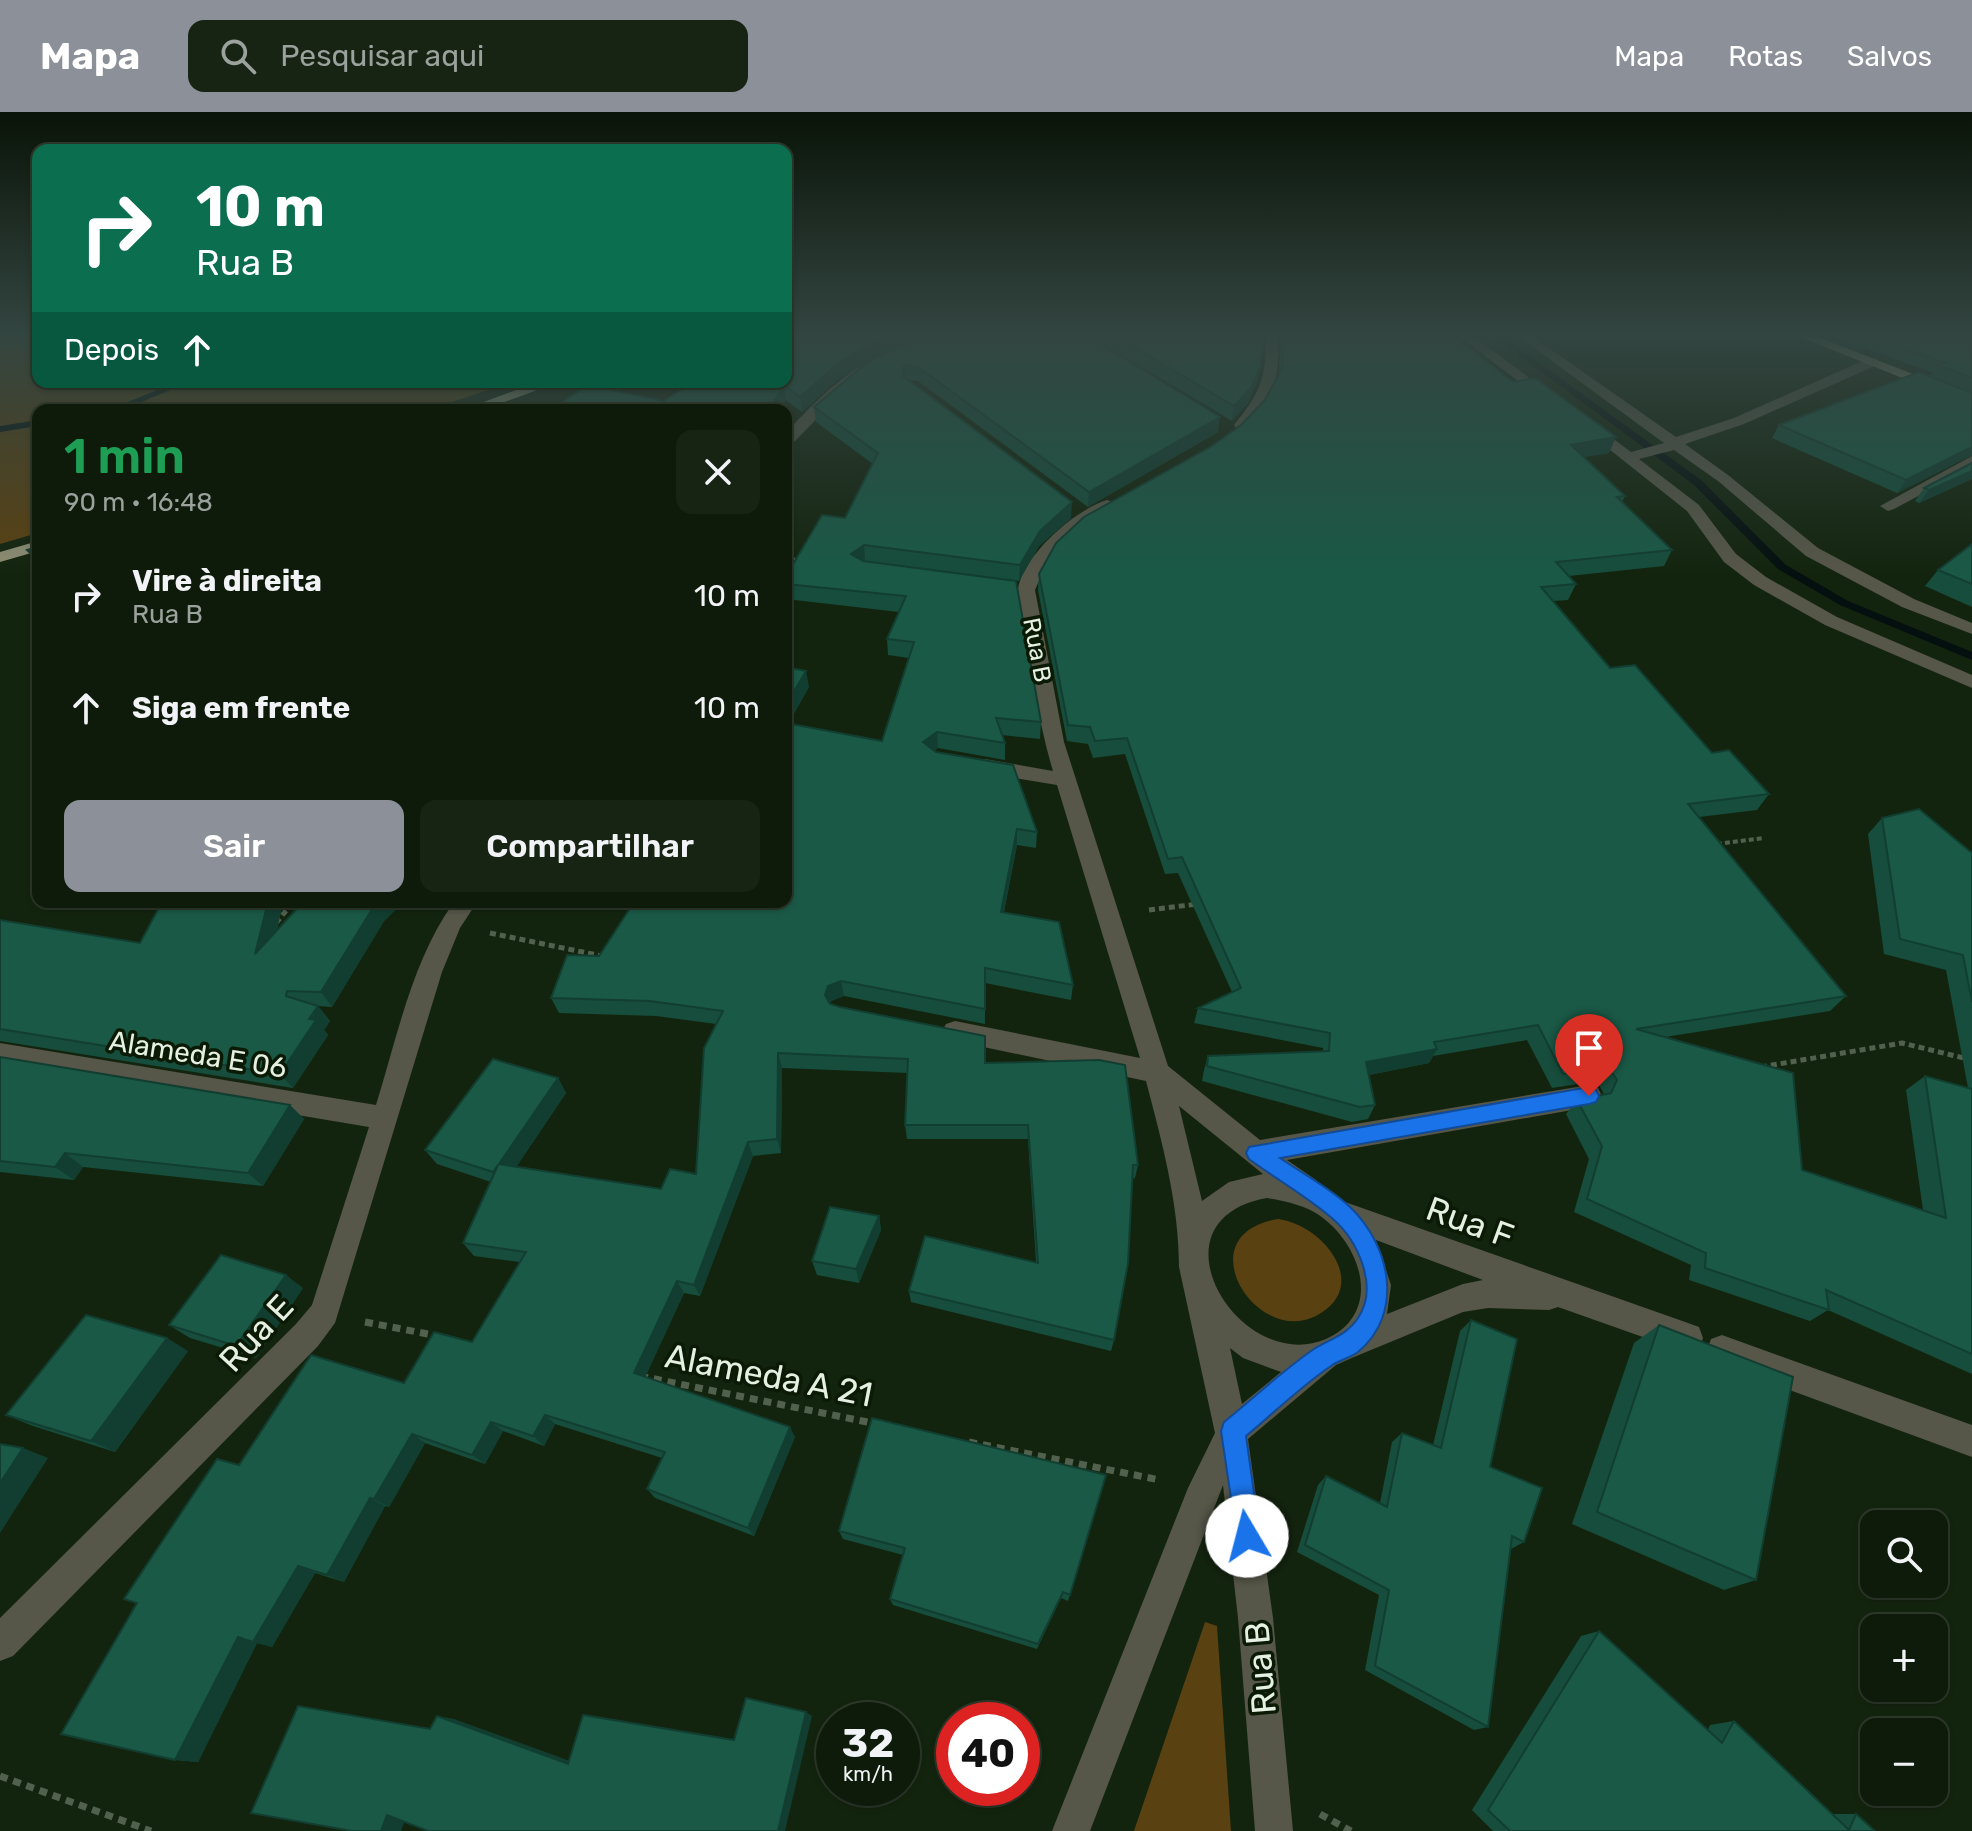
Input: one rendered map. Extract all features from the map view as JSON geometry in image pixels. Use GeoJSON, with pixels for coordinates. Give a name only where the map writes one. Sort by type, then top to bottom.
{"type":"FeatureCollection","features":[{"type":"Feature","properties":{"kind":"main road"},"geometry":{"type":"LineString","coordinates":[[0,557],[32,548]]}},
{"type":"Feature","properties":{"kind":"street"},"geometry":{"type":"LineString","coordinates":[[792,435],[810,414]]}},
{"type":"Feature","properties":{"kind":"street"},"geometry":{"type":"LineString","coordinates":[[1226,428],[1255,414]]}},
{"type":"Feature","properties":{"kind":"street"},"geometry":{"type":"LineString","coordinates":[[1572,414],[1635,456],[1693,508],[1730,558],[1760,581],[1831,621],[1972,682]]}},
{"type":"Feature","properties":{"kind":"street"},"geometry":{"type":"LineString","coordinates":[[1628,414],[1670,446],[1723,478],[1812,552],[1839,569],[1908,603],[1972,629]]}},
{"type":"Feature","properties":{"kind":"street"},"geometry":{"type":"LineString","coordinates":[[1635,456],[1754,414]]}},
{"type":"Feature","properties":{"kind":"street"},"geometry":{"type":"LineString","coordinates":[[1888,506],[1972,461]]}},
{"type":"Feature","properties":{"kind":"street","name":"Rua B"},"geometry":{"type":"LineString","coordinates":[[1125,496],[1079,513],[1042,556],[1019,590],[1054,742],[1157,1072],[1180,1159],[1195,1240]]}},
{"type":"Feature","properties":{"kind":"street"},"geometry":{"type":"LineString","coordinates":[[966,763],[1066,780]]}},
{"type":"Feature","properties":{"kind":"street","name":"Rua E"},"geometry":{"type":"LineString","coordinates":[[0,1643],[307,1335],[324,1313],[430,972],[450,925],[462,908]]}},
{"type":"Feature","properties":{"kind":"street"},"geometry":{"type":"LineString","coordinates":[[933,1027],[1157,1072],[1256,1153],[1341,1213],[1362,1237],[1375,1266],[1377,1296],[1369,1324],[1233,1431],[1204,1488],[1071,1831]]}},
{"type":"Feature","properties":{"kind":"street","name":"Alameda E 06"},"geometry":{"type":"LineString","coordinates":[[0,1054],[385,1118]]}},
{"type":"Feature","properties":{"kind":"street"},"geometry":{"type":"LineString","coordinates":[[1256,1153],[1589,1096]]}},
{"type":"Feature","properties":{"kind":"street"},"geometry":{"type":"LineString","coordinates":[[1314,1195],[1284,1186],[1254,1187],[1227,1196],[1207,1215],[1195,1240],[1194,1267],[1202,1296],[1217,1320],[1239,1340],[1266,1354],[1295,1360],[1336,1351],[1463,1298],[1488,1294],[1575,1297]]}},
{"type":"Feature","properties":{"kind":"street","name":"Rua F"},"geometry":{"type":"LineString","coordinates":[[1341,1213],[1444,1253],[1575,1297],[1972,1441]]}},
{"type":"Feature","properties":{"kind":"street","name":"Rua B"},"geometry":{"type":"LineString","coordinates":[[1202,1296],[1233,1431],[1251,1563],[1274,1831]]}},
{"type":"Feature","properties":{"kind":"path"},"geometry":{"type":"LineString","coordinates":[[792,559],[802,560]]}},
{"type":"Feature","properties":{"kind":"path"},"geometry":{"type":"LineString","coordinates":[[1702,845],[1764,838]]}},
{"type":"Feature","properties":{"kind":"path"},"geometry":{"type":"LineString","coordinates":[[1108,915],[1202,904]]}},
{"type":"Feature","properties":{"kind":"path"},"geometry":{"type":"LineString","coordinates":[[273,926],[288,908]]}},
{"type":"Feature","properties":{"kind":"path"},"geometry":{"type":"LineString","coordinates":[[498,934],[609,958]]}},
{"type":"Feature","properties":{"kind":"path"},"geometry":{"type":"LineString","coordinates":[[1745,1069],[1902,1043],[1972,1060]]}},
{"type":"Feature","properties":{"kind":"path"},"geometry":{"type":"LineString","coordinates":[[324,1313],[447,1338]]}},
{"type":"Feature","properties":{"kind":"path","name":"Alameda A 21"},"geometry":{"type":"LineString","coordinates":[[632,1375],[880,1424]]}},
{"type":"Feature","properties":{"kind":"path"},"geometry":{"type":"LineString","coordinates":[[957,1439],[1204,1488]]}},
{"type":"Feature","properties":{"kind":"path"},"geometry":{"type":"LineString","coordinates":[[0,1776],[151,1831]]}},
{"type":"Feature","properties":{"kind":"shaded area"},"geometry":{"type":"Polygon","coordinates":[[[0,414],[32,414],[32,535],[0,544],[0,414]]]}},
{"type":"Feature","properties":{"kind":"shaded area"},"geometry":{"type":"Polygon","coordinates":[[[1278,1219],[1295,1224],[1324,1243],[1340,1272],[1341,1286],[1335,1301],[1321,1313],[1297,1321],[1275,1317],[1255,1305],[1241,1287],[1234,1266],[1236,1246],[1250,1229],[1278,1219]]]}},
{"type":"Feature","properties":{"kind":"shaded area"},"geometry":{"type":"Polygon","coordinates":[[[1205,1622],[1217,1626],[1231,1831],[1134,1831],[1205,1622]]]}},
{"type":"Feature","properties":{"kind":"building"},"geometry":{"type":"Polygon","coordinates":[[[824,414],[954,414],[1072,502],[1040,531],[1020,565],[864,545],[851,554],[863,561],[1016,581],[1041,722],[996,718],[1005,743],[937,732],[923,742],[936,752],[1013,765],[1037,832],[1017,829],[1001,912],[1059,922],[1073,985],[985,968],[985,1009],[841,981],[828,986],[825,995],[830,1004],[840,1007],[985,1036],[985,1063],[1099,1060],[1125,1065],[1138,1165],[1133,1165],[1128,1263],[1114,1340],[909,1291],[925,1236],[1038,1263],[1028,1125],[905,1125],[908,1059],[778,1053],[777,1139],[748,1142],[694,1285],[677,1281],[634,1373],[790,1427],[748,1528],[647,1489],[665,1452],[545,1415],[533,1436],[491,1422],[472,1455],[412,1434],[374,1499],[370,1498],[327,1575],[298,1566],[253,1642],[238,1637],[175,1760],[61,1734],[137,1603],[124,1599],[217,1459],[239,1465],[311,1355],[404,1383],[434,1332],[472,1342],[526,1252],[463,1243],[498,1165],[493,1172],[425,1150],[493,1059],[558,1078],[499,1164],[661,1189],[670,1169],[696,1174],[704,1048],[723,1011],[650,1001],[551,998],[567,955],[599,956],[630,908],[792,908],[792,724],[882,741],[914,642],[887,639],[906,596],[792,585],[792,566],[822,515],[845,518],[878,453],[824,414]]]}},
{"type":"Feature","properties":{"kind":"building"},"geometry":{"type":"Polygon","coordinates":[[[983,414],[1215,414],[1220,417],[1089,492],[983,414]]]}},
{"type":"Feature","properties":{"kind":"building"},"geometry":{"type":"Polygon","coordinates":[[[1251,414],[1585,414],[1616,437],[1571,445],[1625,496],[1617,497],[1672,550],[1556,562],[1576,584],[1541,587],[1610,668],[1635,665],[1712,753],[1729,750],[1769,794],[1688,804],[1846,996],[1636,1029],[1793,1073],[1802,1170],[1946,1218],[1925,1076],[1972,1089],[1972,1354],[1826,1290],[1829,1310],[1705,1268],[1706,1253],[1587,1199],[1602,1146],[1577,1100],[1611,1093],[1617,1080],[1611,1071],[1602,1068],[1563,1074],[1538,1025],[1434,1042],[1437,1049],[1366,1062],[1375,1105],[1360,1107],[1207,1066],[1208,1056],[1329,1051],[1330,1033],[1198,1008],[1241,988],[1182,857],[1168,859],[1127,738],[1095,741],[1090,727],[1068,725],[1039,574],[1056,543],[1084,517],[1212,446],[1251,414]]]}},
{"type":"Feature","properties":{"kind":"building"},"geometry":{"type":"Polygon","coordinates":[[[1807,414],[1972,414],[1972,447],[1906,480],[1779,425],[1807,414]]]}},
{"type":"Feature","properties":{"kind":"building"},"geometry":{"type":"Polygon","coordinates":[[[1972,463],[1972,471],[1929,490],[1924,488],[1972,463]]]}},
{"type":"Feature","properties":{"kind":"building"},"geometry":{"type":"Polygon","coordinates":[[[1972,544],[1972,584],[1938,570],[1972,544]]]}},
{"type":"Feature","properties":{"kind":"building"},"geometry":{"type":"Polygon","coordinates":[[[792,668],[806,671],[792,695],[792,668]]]}},
{"type":"Feature","properties":{"kind":"building"},"geometry":{"type":"Polygon","coordinates":[[[1919,809],[1972,853],[1972,1002],[1963,955],[1900,939],[1882,818],[1919,809]]]}},
{"type":"Feature","properties":{"kind":"building"},"geometry":{"type":"Polygon","coordinates":[[[159,908],[266,908],[255,954],[297,908],[373,908],[321,992],[287,991],[286,996],[318,1006],[309,1019],[316,1020],[280,1074],[0,1029],[0,920],[140,943],[159,908]]]}},
{"type":"Feature","properties":{"kind":"building"},"geometry":{"type":"Polygon","coordinates":[[[0,1057],[290,1105],[248,1173],[65,1153],[55,1167],[0,1161],[0,1057]]]}},
{"type":"Feature","properties":{"kind":"building"},"geometry":{"type":"Polygon","coordinates":[[[830,1207],[879,1216],[856,1269],[812,1261],[830,1207]]]}},
{"type":"Feature","properties":{"kind":"building"},"geometry":{"type":"Polygon","coordinates":[[[221,1255],[286,1275],[236,1346],[169,1325],[221,1255]]]}},
{"type":"Feature","properties":{"kind":"building"},"geometry":{"type":"Polygon","coordinates":[[[86,1315],[167,1338],[91,1441],[6,1415],[86,1315]]]}},
{"type":"Feature","properties":{"kind":"building"},"geometry":{"type":"Polygon","coordinates":[[[1471,1320],[1517,1339],[1490,1467],[1542,1488],[1524,1542],[1512,1536],[1488,1727],[1375,1666],[1389,1590],[1305,1545],[1326,1476],[1387,1507],[1402,1433],[1441,1448],[1471,1320]]]}},
{"type":"Feature","properties":{"kind":"building"},"geometry":{"type":"Polygon","coordinates":[[[1659,1325],[1793,1377],[1756,1580],[1597,1512],[1659,1325]]]}},
{"type":"Feature","properties":{"kind":"building"},"geometry":{"type":"Polygon","coordinates":[[[872,1418],[1106,1475],[1070,1595],[1063,1592],[1038,1644],[890,1599],[905,1548],[839,1531],[872,1418]]]}},
{"type":"Feature","properties":{"kind":"building"},"geometry":{"type":"Polygon","coordinates":[[[0,1444],[23,1448],[0,1483],[0,1444]]]}},
{"type":"Feature","properties":{"kind":"building"},"geometry":{"type":"Polygon","coordinates":[[[1599,1631],[1722,1743],[1734,1721],[1849,1830],[1856,1814],[1875,1831],[1510,1831],[1488,1810],[1599,1631]]]}},
{"type":"Feature","properties":{"kind":"building"},"geometry":{"type":"Polygon","coordinates":[[[746,1698],[806,1712],[778,1831],[428,1831],[387,1815],[381,1831],[352,1831],[251,1813],[298,1706],[430,1729],[437,1716],[568,1764],[583,1715],[734,1740],[746,1698]]]}},
{"type":"Feature","properties":{"kind":"waterway"},"geometry":{"type":"LineString","coordinates":[[1604,414],[1697,482],[1782,567],[1844,603],[1972,656]]}},
{"type":"Feature","properties":{"kind":"waterway"},"geometry":{"type":"LineString","coordinates":[[0,429],[32,424]]}},
{"type":"Feature","properties":{"kind":"route"},"geometry":{"type":"LineString","coordinates":[[1247,1536],[1233,1431],[1324,1357],[1348,1345],[1369,1324],[1377,1296],[1375,1266],[1362,1237],[1341,1213],[1256,1153],[1589,1096]]}}]}
